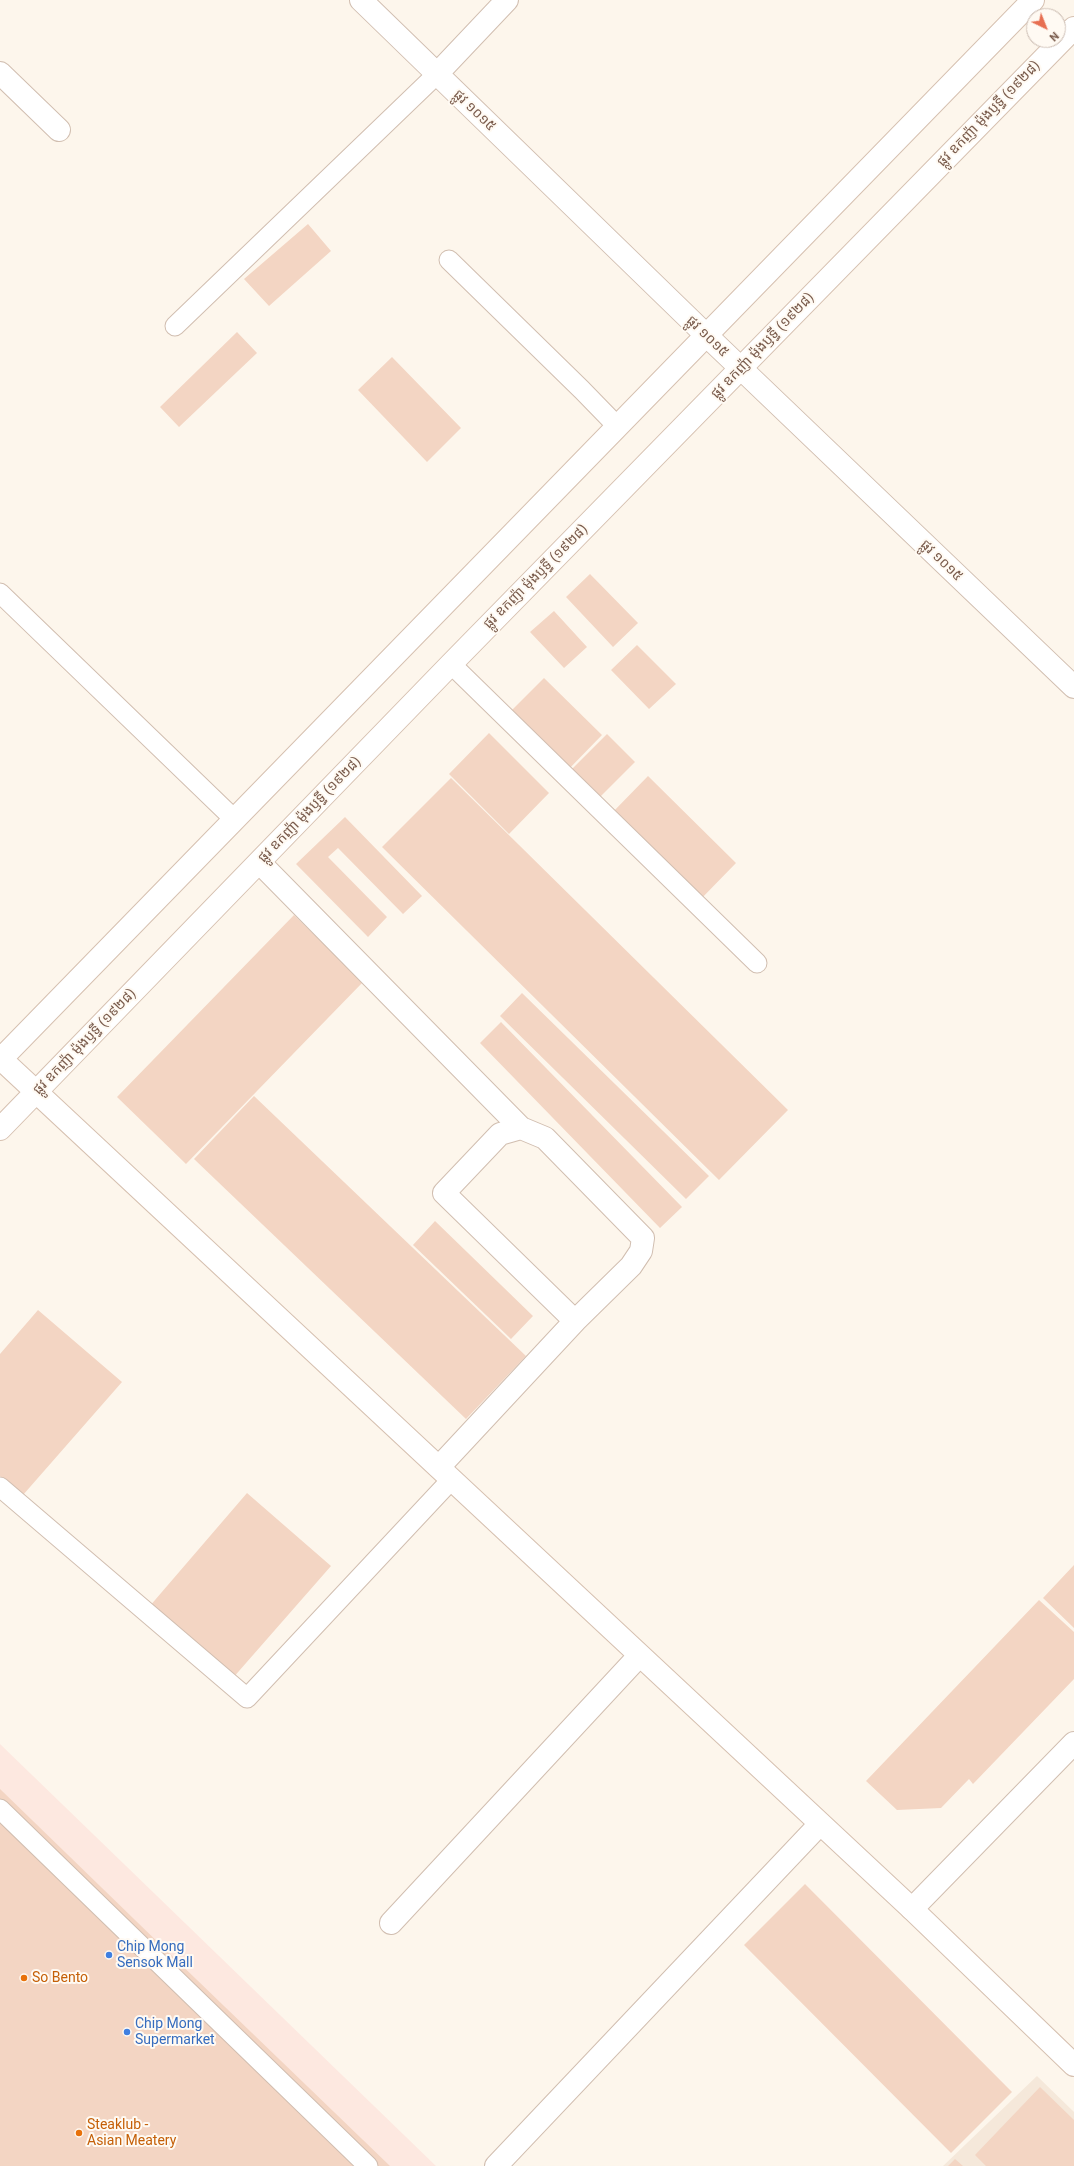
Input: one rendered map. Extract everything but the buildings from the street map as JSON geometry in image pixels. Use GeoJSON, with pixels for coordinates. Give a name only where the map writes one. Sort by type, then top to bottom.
{"type":"FeatureCollection","features":[{"type":"Feature","properties":{"kind":"street","name":"ផ្លូវ ១០១៥"},"geometry":{"type":"LineString","coordinates":[[361,0],[436,75],[741,369],[1074,687]]}},
{"type":"Feature","properties":{"kind":"street"},"geometry":{"type":"LineString","coordinates":[[436,75],[508,0]]}},
{"type":"Feature","properties":{"kind":"street"},"geometry":{"type":"LineString","coordinates":[[1033,0],[0,1059],[446,1473],[639,1656],[912,1909],[1074,2065]]}},
{"type":"Feature","properties":{"kind":"street","name":"ផ្លូវ ឧកញ៉ា ម៉ុងឫទ្ធី (១៩២៨)"},"geometry":{"type":"LineString","coordinates":[[0,1129],[260,863],[451,664],[1074,28]]}},
{"type":"Feature","properties":{"kind":"street"},"geometry":{"type":"LineString","coordinates":[[0,73],[59,130]]}},
{"type":"Feature","properties":{"kind":"street"},"geometry":{"type":"LineString","coordinates":[[260,863],[520,1128],[545,1138],[643,1238],[641,1251],[631,1266],[575,1321],[446,1473]]}},
{"type":"Feature","properties":{"kind":"street"},"geometry":{"type":"LineString","coordinates":[[520,1128],[500,1134],[444,1192],[575,1321]]}},
{"type":"Feature","properties":{"kind":"street"},"geometry":{"type":"LineString","coordinates":[[391,1923],[639,1656]]}},
{"type":"Feature","properties":{"kind":"street"},"geometry":{"type":"LineString","coordinates":[[912,1909],[1074,1743]]}},
{"type":"Feature","properties":{"kind":"street"},"geometry":{"type":"LineString","coordinates":[[496,2166],[820,1824]]}},
{"type":"Feature","properties":{"kind":"lane"},"geometry":{"type":"LineString","coordinates":[[175,326],[436,75]]}},
{"type":"Feature","properties":{"kind":"lane"},"geometry":{"type":"LineString","coordinates":[[449,260],[617,426]]}},
{"type":"Feature","properties":{"kind":"lane"},"geometry":{"type":"LineString","coordinates":[[0,594],[234,819]]}},
{"type":"Feature","properties":{"kind":"lane"},"geometry":{"type":"LineString","coordinates":[[451,664],[757,963]]}},
{"type":"Feature","properties":{"kind":"lane"},"geometry":{"type":"LineString","coordinates":[[0,1487],[247,1698],[446,1473]]}},
{"type":"Feature","properties":{"kind":"lane"},"geometry":{"type":"LineString","coordinates":[[0,1809],[368,2166]]}},
{"type":"Feature","properties":{"kind":"shaded area","name":"Chip Mong Sensok Mall"},"geometry":{"type":"Polygon","coordinates":[[[0,1744],[436,2166],[0,2166],[0,1744]]]}},
{"type":"Feature","properties":{"kind":"shaded area"},"geometry":{"type":"Polygon","coordinates":[[[1037,2076],[1074,2112],[1074,2166],[943,2166],[1037,2076]]]}},
{"type":"Feature","properties":{"kind":"place","name":"Chip Mong Sensok Mall"},"geometry":{"type":"Point","coordinates":[109,1955]}},
{"type":"Feature","properties":{"kind":"place","name":"So Bento"},"geometry":{"type":"Point","coordinates":[24,1978]}},
{"type":"Feature","properties":{"kind":"place","name":"Chip Mong Supermarket"},"geometry":{"type":"Point","coordinates":[127,2032]}},
{"type":"Feature","properties":{"kind":"place","name":"Steaklub - Asian Meatery"},"geometry":{"type":"Point","coordinates":[79,2133]}}]}
